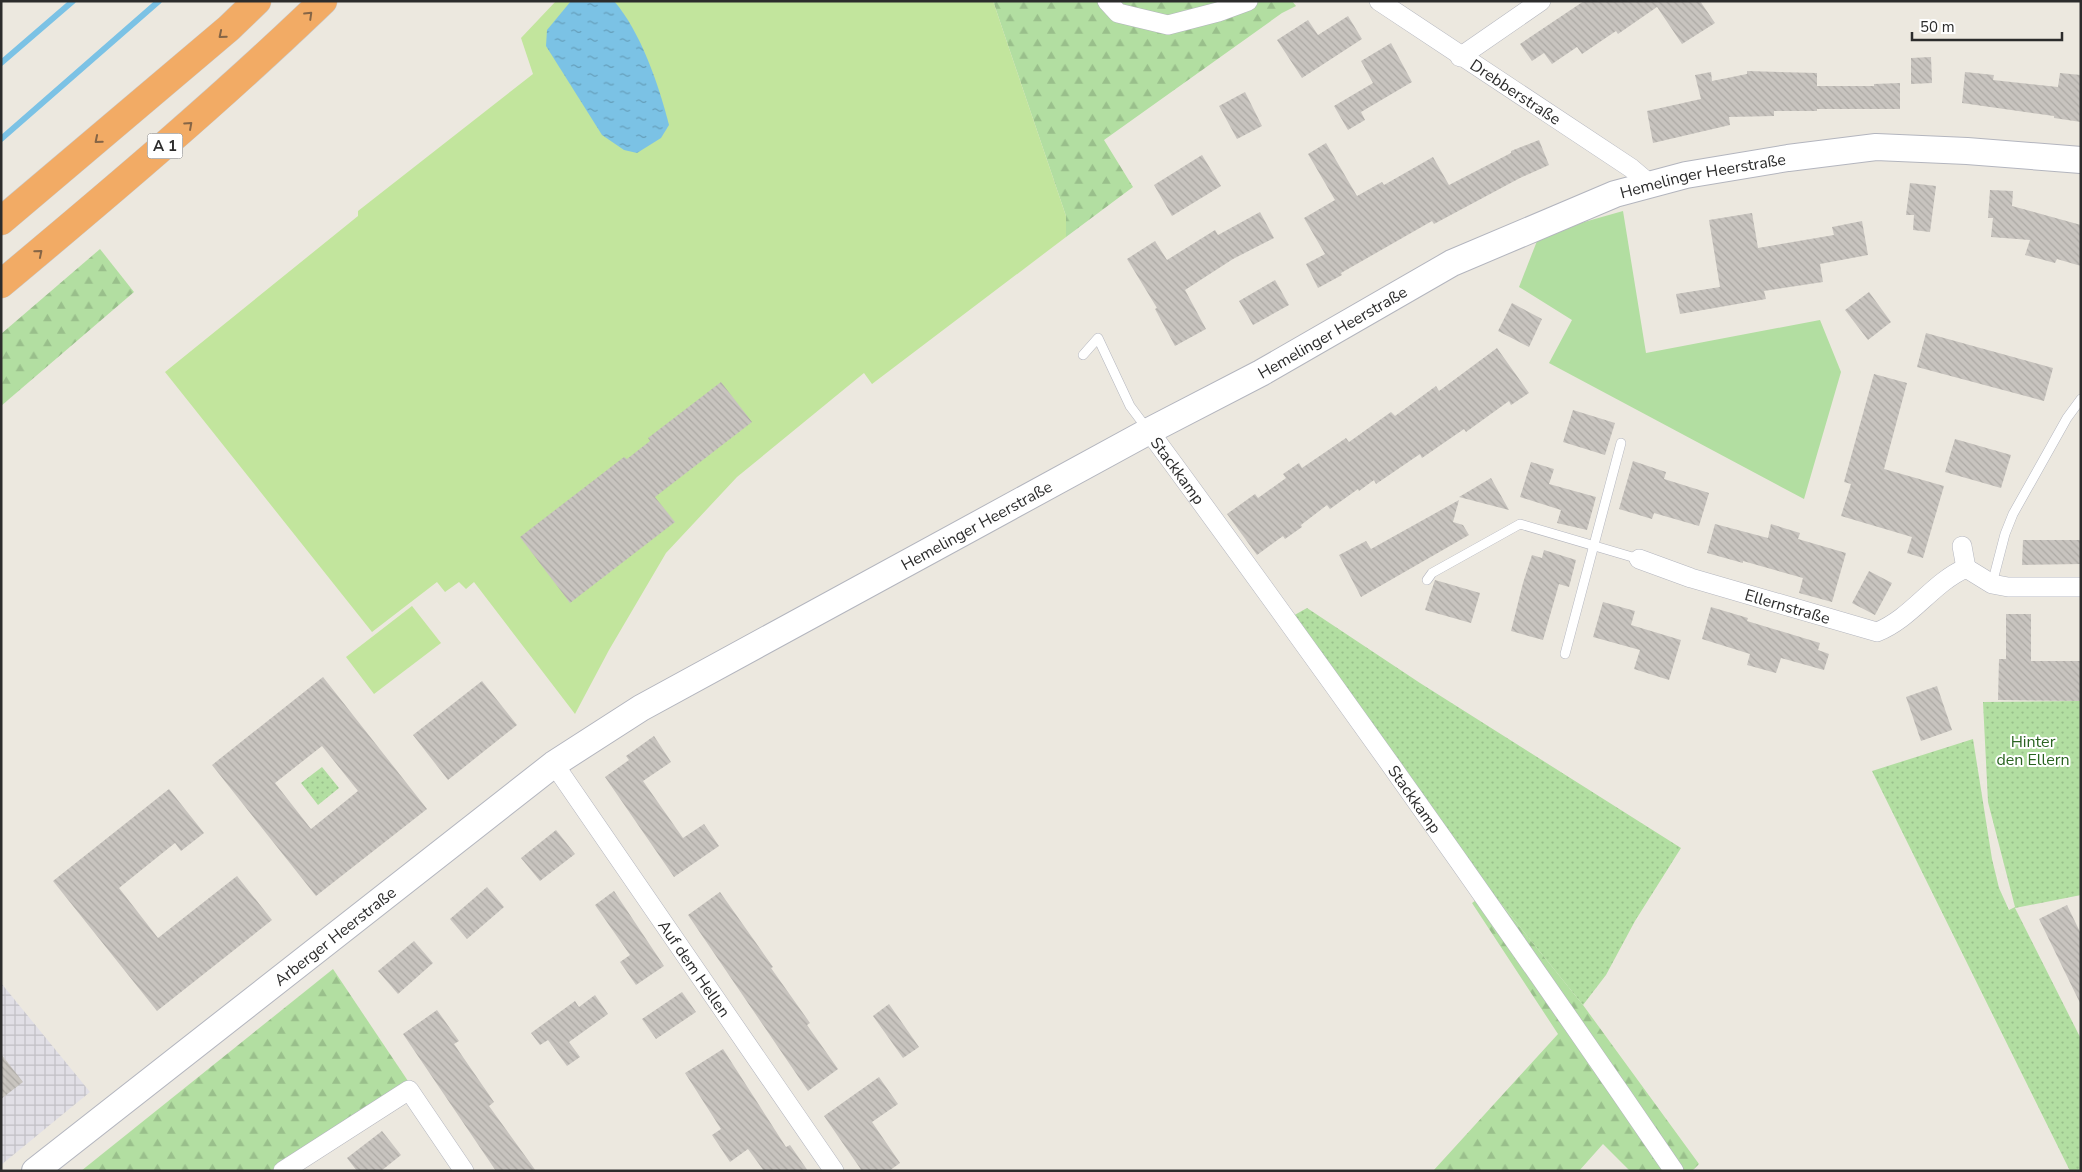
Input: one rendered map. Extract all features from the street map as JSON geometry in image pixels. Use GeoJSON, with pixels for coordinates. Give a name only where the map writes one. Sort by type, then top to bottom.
{"type":"FeatureCollection","features":[{"type":"Feature","properties":{"kind":"highway"},"geometry":{"type":"LineString","coordinates":[[1,221],[229,28],[257,1]]}},
{"type":"Feature","properties":{"kind":"highway","name":"A 1"},"geometry":{"type":"LineString","coordinates":[[1,284],[149,160],[271,51],[323,1]]}},
{"type":"Feature","properties":{"kind":"main road","name":"Hemelinger Heerstraße"},"geometry":{"type":"LineString","coordinates":[[641,708],[1149,431],[1261,373],[1452,263],[1615,194],[1686,175],[1788,158],[1876,147],[1967,151],[2081,160]]}},
{"type":"Feature","properties":{"kind":"main road","name":"Arberger Heerstraße"},"geometry":{"type":"LineString","coordinates":[[51,1166],[554,764],[641,708]]}},
{"type":"Feature","properties":{"kind":"street"},"geometry":{"type":"LineString","coordinates":[[1107,1],[1118,13],[1168,25],[1218,12],[1248,1]]}},
{"type":"Feature","properties":{"kind":"street","name":"Drebberstraße"},"geometry":{"type":"LineString","coordinates":[[1379,1],[1460,57],[1631,168],[1651,185]]}},
{"type":"Feature","properties":{"kind":"street"},"geometry":{"type":"LineString","coordinates":[[1460,57],[1541,1]]}},
{"type":"Feature","properties":{"kind":"street","name":"Stackkamp"},"geometry":{"type":"LineString","coordinates":[[1149,431],[1284,614],[1674,1171]]}},
{"type":"Feature","properties":{"kind":"street"},"geometry":{"type":"LineString","coordinates":[[1962,546],[1966,568],[1992,584],[2008,587],[2081,587]]}},
{"type":"Feature","properties":{"kind":"street","name":"Ellernstraße"},"geometry":{"type":"LineString","coordinates":[[1639,559],[1691,578],[1877,632],[1892,626],[1951,575],[1966,568]]}},
{"type":"Feature","properties":{"kind":"street","name":"Auf dem Hellen"},"geometry":{"type":"LineString","coordinates":[[554,764],[834,1171]]}},
{"type":"Feature","properties":{"kind":"street"},"geometry":{"type":"LineString","coordinates":[[283,1171],[409,1090],[464,1171]]}},
{"type":"Feature","properties":{"kind":"lane"},"geometry":{"type":"LineString","coordinates":[[1083,355],[1098,338],[1130,406],[1149,431]]}},
{"type":"Feature","properties":{"kind":"lane"},"geometry":{"type":"LineString","coordinates":[[1992,584],[2005,534],[2013,514],[2067,418],[2081,399]]}},
{"type":"Feature","properties":{"kind":"lane"},"geometry":{"type":"LineString","coordinates":[[1565,654],[1621,444]]}},
{"type":"Feature","properties":{"kind":"lane","name":"Ellernstraße"},"geometry":{"type":"LineString","coordinates":[[1426,580],[1432,573],[1520,524],[1639,559]]}},
{"type":"Feature","properties":{"kind":"shaded area"},"geometry":{"type":"Polygon","coordinates":[[[1,983],[90,1092],[1,1165],[1,983]]]}},
{"type":"Feature","properties":{"kind":"green space"},"geometry":{"type":"Polygon","coordinates":[[[556,1],[993,1],[1066,216],[1066,237],[872,384],[864,373],[737,477],[666,553],[609,650],[575,714],[474,582],[466,589],[459,582],[445,592],[437,582],[372,632],[165,372],[358,216],[358,211],[533,74],[521,38],[556,1]]]}},
{"type":"Feature","properties":{"kind":"green space"},"geometry":{"type":"Polygon","coordinates":[[[993,1],[1292,1],[1296,6],[1282,13],[1104,140],[1133,187],[1066,237],[1066,216],[993,1]]]}},
{"type":"Feature","properties":{"kind":"green space"},"geometry":{"type":"Polygon","coordinates":[[[1623,211],[1646,353],[1820,320],[1841,372],[1804,499],[1549,363],[1572,320],[1519,287],[1537,241],[1563,228],[1623,211]]]}},
{"type":"Feature","properties":{"kind":"green space"},"geometry":{"type":"Polygon","coordinates":[[[100,249],[134,292],[1,406],[1,334],[100,249]]]}},
{"type":"Feature","properties":{"kind":"green space"},"geometry":{"type":"Polygon","coordinates":[[[412,606],[441,643],[374,694],[346,657],[412,606]]]}},
{"type":"Feature","properties":{"kind":"green space"},"geometry":{"type":"Polygon","coordinates":[[[1307,608],[1420,683],[1681,848],[1635,921],[1606,975],[1583,1005],[1490,890],[1291,617],[1307,608]]]}},
{"type":"Feature","properties":{"kind":"green space","name":"Hinter den Ellern"},"geometry":{"type":"Polygon","coordinates":[[[2081,701],[2081,895],[2015,908],[2081,1039],[2081,1171],[2070,1171],[1872,771],[1973,739],[1992,859],[1999,888],[2009,910],[2015,907],[1988,802],[1983,702],[2081,701]]]}},
{"type":"Feature","properties":{"kind":"green space"},"geometry":{"type":"Polygon","coordinates":[[[322,767],[339,788],[318,805],[301,783],[322,767]]]}},
{"type":"Feature","properties":{"kind":"green space"},"geometry":{"type":"Polygon","coordinates":[[[1490,890],[1583,1005],[1699,1164],[1692,1171],[1630,1171],[1603,1144],[1579,1171],[1433,1171],[1558,1034],[1472,903],[1490,890]]]}},
{"type":"Feature","properties":{"kind":"green space"},"geometry":{"type":"Polygon","coordinates":[[[333,969],[414,1090],[294,1171],[81,1171],[333,969]]]}},
{"type":"Feature","properties":{"kind":"water"},"geometry":{"type":"Polygon","coordinates":[[[571,1],[614,1],[633,28],[648,60],[669,125],[661,138],[637,153],[624,150],[602,135],[546,46],[547,30],[571,1]]]}},
{"type":"Feature","properties":{"kind":"building"},"geometry":{"type":"Polygon","coordinates":[[[1584,1],[1700,1],[1715,23],[1682,44],[1657,7],[1618,34],[1616,31],[1582,54],[1577,47],[1552,64],[1544,53],[1532,61],[1520,44],[1584,1]]]}},
{"type":"Feature","properties":{"kind":"building"},"geometry":{"type":"Polygon","coordinates":[[[1348,16],[1362,39],[1302,78],[1277,40],[1308,20],[1318,35],[1348,16]]]}},
{"type":"Feature","properties":{"kind":"building"},"geometry":{"type":"Polygon","coordinates":[[[1391,43],[1412,82],[1361,112],[1365,120],[1348,130],[1334,106],[1373,83],[1361,61],[1391,43]]]}},
{"type":"Feature","properties":{"kind":"building"},"geometry":{"type":"Polygon","coordinates":[[[1931,57],[1932,83],[1911,84],[1911,58],[1931,57]]]}},
{"type":"Feature","properties":{"kind":"building"},"geometry":{"type":"Polygon","coordinates":[[[1747,71],[1817,73],[1817,86],[1874,86],[1874,84],[1900,83],[1900,109],[1774,111],[1774,116],[1729,117],[1730,125],[1653,143],[1647,111],[1701,99],[1695,75],[1711,72],[1712,81],[1747,74],[1747,71]]]}},
{"type":"Feature","properties":{"kind":"building"},"geometry":{"type":"Polygon","coordinates":[[[1965,72],[1994,75],[1993,80],[2058,87],[2060,73],[2081,75],[2081,122],[2054,118],[2054,116],[1962,103],[1965,72]]]}},
{"type":"Feature","properties":{"kind":"building"},"geometry":{"type":"Polygon","coordinates":[[[1245,92],[1262,126],[1237,139],[1219,106],[1245,92]]]}},
{"type":"Feature","properties":{"kind":"building"},"geometry":{"type":"Polygon","coordinates":[[[1539,140],[1549,165],[1520,178],[1434,224],[1432,221],[1318,288],[1306,264],[1325,254],[1304,218],[1335,200],[1308,154],[1326,143],[1357,196],[1382,182],[1384,185],[1433,157],[1449,185],[1511,153],[1511,151],[1539,140]]]}},
{"type":"Feature","properties":{"kind":"building"},"geometry":{"type":"Polygon","coordinates":[[[1202,155],[1221,186],[1172,216],[1154,185],[1202,155]]]}},
{"type":"Feature","properties":{"kind":"building"},"geometry":{"type":"Polygon","coordinates":[[[1910,183],[1936,186],[1930,232],[1913,230],[1914,215],[1906,215],[1910,183]]]}},
{"type":"Feature","properties":{"kind":"building"},"geometry":{"type":"Polygon","coordinates":[[[1990,190],[2013,191],[2012,206],[2081,225],[2081,266],[2057,259],[2055,263],[2025,255],[2030,240],[1991,237],[1993,218],[1988,218],[1990,190]]]}},
{"type":"Feature","properties":{"kind":"building"},"geometry":{"type":"Polygon","coordinates":[[[1260,212],[1274,238],[1233,259],[1185,290],[1206,329],[1175,346],[1155,309],[1157,308],[1127,259],[1155,241],[1167,260],[1215,230],[1218,235],[1260,212]]]}},
{"type":"Feature","properties":{"kind":"building"},"geometry":{"type":"Polygon","coordinates":[[[1752,213],[1758,248],[1834,235],[1832,227],[1862,221],[1868,255],[1820,264],[1823,282],[1764,291],[1766,299],[1680,314],[1676,294],[1720,287],[1709,220],[1752,213]]]}},
{"type":"Feature","properties":{"kind":"building"},"geometry":{"type":"Polygon","coordinates":[[[1275,280],[1289,305],[1253,325],[1239,301],[1275,280]]]}},
{"type":"Feature","properties":{"kind":"building"},"geometry":{"type":"Polygon","coordinates":[[[1869,292],[1891,322],[1868,340],[1845,310],[1869,292]]]}},
{"type":"Feature","properties":{"kind":"building"},"geometry":{"type":"Polygon","coordinates":[[[1512,303],[1542,319],[1529,347],[1498,331],[1512,303]]]}},
{"type":"Feature","properties":{"kind":"building"},"geometry":{"type":"Polygon","coordinates":[[[1926,333],[2053,368],[2044,401],[1917,367],[1926,333]]]}},
{"type":"Feature","properties":{"kind":"building"},"geometry":{"type":"Polygon","coordinates":[[[1497,348],[1529,393],[1511,405],[1509,401],[1466,432],[1464,429],[1422,458],[1420,454],[1376,484],[1374,480],[1359,491],[1358,489],[1330,509],[1327,505],[1301,525],[1302,527],[1285,539],[1283,536],[1257,555],[1227,514],[1255,494],[1258,498],[1286,478],[1283,474],[1299,463],[1302,468],[1346,438],[1349,442],[1391,412],[1395,416],[1436,386],[1439,391],[1497,348]]]}},
{"type":"Feature","properties":{"kind":"building"},"geometry":{"type":"Polygon","coordinates":[[[1874,374],[1907,383],[1884,469],[1944,486],[1923,558],[1907,553],[1912,537],[1841,516],[1851,484],[1844,482],[1874,374]]]}},
{"type":"Feature","properties":{"kind":"building"},"geometry":{"type":"Polygon","coordinates":[[[721,382],[752,422],[655,497],[675,522],[570,603],[520,537],[624,457],[627,459],[650,441],[648,438],[721,382]]]}},
{"type":"Feature","properties":{"kind":"building"},"geometry":{"type":"Polygon","coordinates":[[[1573,410],[1615,423],[1605,455],[1563,442],[1573,410]]]}},
{"type":"Feature","properties":{"kind":"building"},"geometry":{"type":"Polygon","coordinates":[[[1955,439],[2011,455],[2001,488],[1945,472],[1955,439]]]}},
{"type":"Feature","properties":{"kind":"building"},"geometry":{"type":"Polygon","coordinates":[[[1633,461],[1666,472],[1664,479],[1709,493],[1699,526],[1654,513],[1652,519],[1619,509],[1633,461]]]}},
{"type":"Feature","properties":{"kind":"building"},"geometry":{"type":"Polygon","coordinates":[[[1531,462],[1554,469],[1549,484],[1596,497],[1587,530],[1557,523],[1561,510],[1520,497],[1531,462]]]}},
{"type":"Feature","properties":{"kind":"building"},"geometry":{"type":"Polygon","coordinates":[[[1491,478],[1509,510],[1459,497],[1491,478]]]}},
{"type":"Feature","properties":{"kind":"building"},"geometry":{"type":"Polygon","coordinates":[[[1459,500],[1453,522],[1463,525],[1469,535],[1361,597],[1339,555],[1366,541],[1371,549],[1459,500]]]}},
{"type":"Feature","properties":{"kind":"building"},"geometry":{"type":"Polygon","coordinates":[[[1715,524],[1768,538],[1771,524],[1800,533],[1798,539],[1846,553],[1832,602],[1799,593],[1803,578],[1707,553],[1715,524]]]}},
{"type":"Feature","properties":{"kind":"building"},"geometry":{"type":"Polygon","coordinates":[[[2023,540],[2081,540],[2081,564],[2022,565],[2023,540]]]}},
{"type":"Feature","properties":{"kind":"building"},"geometry":{"type":"Polygon","coordinates":[[[1544,550],[1576,560],[1569,587],[1559,584],[1543,640],[1511,631],[1532,555],[1542,558],[1544,550]]]}},
{"type":"Feature","properties":{"kind":"building"},"geometry":{"type":"Polygon","coordinates":[[[1869,571],[1892,583],[1875,615],[1852,603],[1869,571]]]}},
{"type":"Feature","properties":{"kind":"building"},"geometry":{"type":"Polygon","coordinates":[[[1435,580],[1480,593],[1471,623],[1425,610],[1435,580]]]}},
{"type":"Feature","properties":{"kind":"building"},"geometry":{"type":"Polygon","coordinates":[[[1603,602],[1635,611],[1631,625],[1681,640],[1669,680],[1634,669],[1640,650],[1593,637],[1603,602]]]}},
{"type":"Feature","properties":{"kind":"building"},"geometry":{"type":"Polygon","coordinates":[[[1711,607],[1748,618],[1747,621],[1820,643],[1818,650],[1829,654],[1824,670],[1781,658],[1776,673],[1747,665],[1750,654],[1702,639],[1711,607]]]}},
{"type":"Feature","properties":{"kind":"building"},"geometry":{"type":"Polygon","coordinates":[[[2006,614],[2031,614],[2031,661],[2081,661],[2081,701],[1998,700],[1999,659],[2006,659],[2006,614]]]}},
{"type":"Feature","properties":{"kind":"building"},"geometry":{"type":"Polygon","coordinates":[[[323,677],[427,809],[316,896],[212,765],[323,677]],[[322,746],[275,783],[311,829],[358,791],[322,746]]]}},
{"type":"Feature","properties":{"kind":"building"},"geometry":{"type":"Polygon","coordinates":[[[482,681],[517,725],[448,780],[413,735],[482,681]]]}},
{"type":"Feature","properties":{"kind":"building"},"geometry":{"type":"Polygon","coordinates":[[[1937,686],[1952,730],[1921,741],[1906,697],[1937,686]]]}},
{"type":"Feature","properties":{"kind":"building"},"geometry":{"type":"Polygon","coordinates":[[[654,736],[671,762],[643,781],[683,838],[704,824],[719,846],[674,877],[605,777],[629,760],[626,756],[654,736]]]}},
{"type":"Feature","properties":{"kind":"building"},"geometry":{"type":"Polygon","coordinates":[[[169,789],[204,833],[181,851],[175,843],[119,888],[158,938],[237,876],[272,920],[157,1011],[53,881],[169,789]]]}},
{"type":"Feature","properties":{"kind":"building"},"geometry":{"type":"Polygon","coordinates":[[[556,830],[575,854],[540,881],[521,858],[556,830]]]}},
{"type":"Feature","properties":{"kind":"building"},"geometry":{"type":"Polygon","coordinates":[[[487,887],[504,907],[467,939],[450,919],[487,887]]]}},
{"type":"Feature","properties":{"kind":"building"},"geometry":{"type":"Polygon","coordinates":[[[614,891],[664,966],[636,985],[620,962],[630,955],[595,905],[614,891]]]}},
{"type":"Feature","properties":{"kind":"building"},"geometry":{"type":"Polygon","coordinates":[[[720,892],[773,967],[771,968],[810,1023],[807,1025],[838,1069],[808,1091],[688,915],[720,892]]]}},
{"type":"Feature","properties":{"kind":"building"},"geometry":{"type":"Polygon","coordinates":[[[2067,905],[2081,934],[2081,1005],[2039,919],[2067,905]]]}},
{"type":"Feature","properties":{"kind":"building"},"geometry":{"type":"Polygon","coordinates":[[[414,941],[433,963],[398,994],[378,971],[414,941]]]}},
{"type":"Feature","properties":{"kind":"building"},"geometry":{"type":"Polygon","coordinates":[[[682,992],[696,1012],[656,1039],[642,1019],[682,992]]]}},
{"type":"Feature","properties":{"kind":"building"},"geometry":{"type":"Polygon","coordinates":[[[595,995],[608,1014],[569,1042],[580,1057],[567,1066],[548,1040],[540,1045],[531,1033],[575,1001],[579,1007],[595,995]]]}},
{"type":"Feature","properties":{"kind":"building"},"geometry":{"type":"Polygon","coordinates":[[[889,1004],[919,1047],[903,1058],[873,1016],[889,1004]]]}},
{"type":"Feature","properties":{"kind":"building"},"geometry":{"type":"Polygon","coordinates":[[[437,1010],[459,1041],[454,1044],[494,1102],[489,1106],[536,1171],[496,1171],[403,1034],[437,1010]]]}},
{"type":"Feature","properties":{"kind":"building"},"geometry":{"type":"Polygon","coordinates":[[[723,1049],[786,1147],[790,1145],[808,1171],[764,1171],[748,1149],[730,1162],[712,1135],[721,1129],[685,1073],[723,1049]]]}},
{"type":"Feature","properties":{"kind":"building"},"geometry":{"type":"Polygon","coordinates":[[[1,1054],[23,1082],[1,1099],[1,1054]]]}},
{"type":"Feature","properties":{"kind":"building"},"geometry":{"type":"Polygon","coordinates":[[[879,1077],[898,1104],[872,1122],[900,1163],[889,1171],[862,1171],[824,1116],[879,1077]]]}},
{"type":"Feature","properties":{"kind":"building"},"geometry":{"type":"Polygon","coordinates":[[[382,1131],[401,1155],[381,1171],[357,1171],[347,1158],[382,1131]]]}},
{"type":"Feature","properties":{"kind":"waterway"},"geometry":{"type":"LineString","coordinates":[[1,63],[73,1]]}},
{"type":"Feature","properties":{"kind":"waterway"},"geometry":{"type":"LineString","coordinates":[[1,139],[159,1]]}}]}
